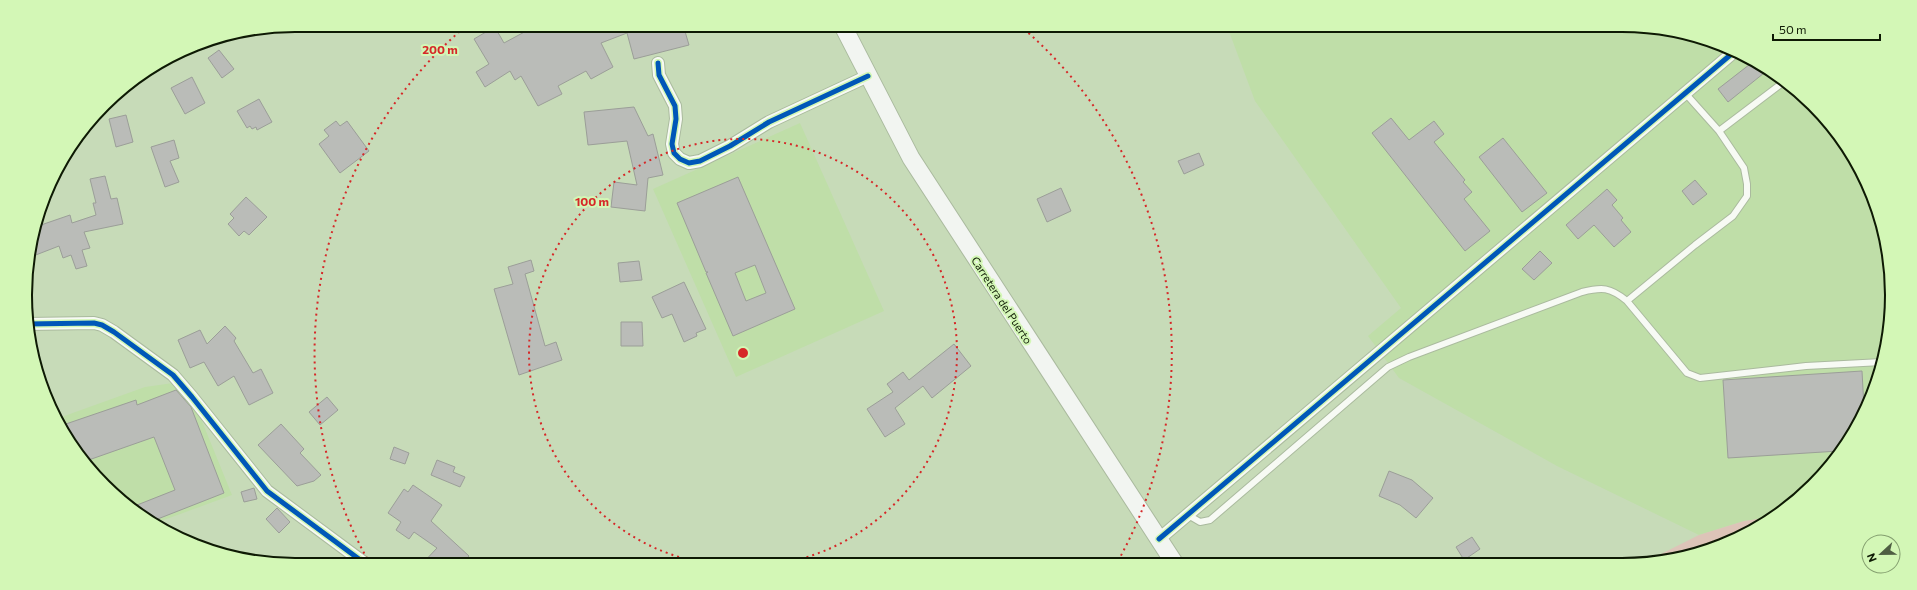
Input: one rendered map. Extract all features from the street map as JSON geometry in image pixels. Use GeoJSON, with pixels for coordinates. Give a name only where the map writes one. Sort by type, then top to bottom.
{"type":"FeatureCollection","features":[{"type":"Feature","properties":{"kind":"main road","name":"Carretera del Puerto"},"geometry":{"type":"LineString","coordinates":[[846,32],[911,158],[1171,558]]}},
{"type":"Feature","properties":{"kind":"street"},"geometry":{"type":"LineString","coordinates":[[1159,539],[1730,55]]}},
{"type":"Feature","properties":{"kind":"street"},"geometry":{"type":"LineString","coordinates":[[658,63],[659,75],[675,106],[676,119],[672,144],[674,153],[680,159],[688,163],[700,161],[730,146],[769,122],[868,76]]}},
{"type":"Feature","properties":{"kind":"street"},"geometry":{"type":"LineString","coordinates":[[34,324],[94,323],[102,325],[114,332],[173,376],[192,397],[273,497],[357,558]]}},
{"type":"Feature","properties":{"kind":"lane"},"geometry":{"type":"LineString","coordinates":[[1719,130],[1780,85]]}},
{"type":"Feature","properties":{"kind":"lane"},"geometry":{"type":"LineString","coordinates":[[1627,301],[1695,244],[1733,216],[1747,196],[1747,184],[1744,168],[1719,130],[1685,93]]}},
{"type":"Feature","properties":{"kind":"lane"},"geometry":{"type":"LineString","coordinates":[[1188,515],[1200,522],[1210,520],[1388,367],[1409,356],[1582,292],[1600,287],[1617,293],[1627,301],[1687,373],[1700,378],[1806,366],[1876,362]]}},
{"type":"Feature","properties":{"kind":"shaded area"},"geometry":{"type":"Polygon","coordinates":[[[1229,32],[1622,32],[1656,34],[1707,46],[1754,67],[1782,86],[1795,97],[1831,135],[1841,149],[1858,179],[1871,210],[1883,261],[1885,295],[1883,329],[1871,380],[1858,411],[1841,441],[1831,455],[1808,481],[1782,504],[1761,519],[1744,521],[1699,535],[1557,466],[1399,378],[1368,336],[1401,308],[1255,101],[1229,32]]]}},
{"type":"Feature","properties":{"kind":"shaded area"},"geometry":{"type":"Polygon","coordinates":[[[800,123],[884,311],[736,377],[653,189],[800,123]]]}},
{"type":"Feature","properties":{"kind":"shaded area"},"geometry":{"type":"Polygon","coordinates":[[[173,383],[197,409],[232,495],[160,521],[122,493],[86,455],[62,417],[145,387],[173,383]]]}},
{"type":"Feature","properties":{"kind":"shaded area"},"geometry":{"type":"Polygon","coordinates":[[[1761,519],[1738,531],[1707,544],[1658,556],[1699,535],[1744,521],[1761,519]]]}},
{"type":"Feature","properties":{"kind":"building"},"geometry":{"type":"Polygon","coordinates":[[[486,32],[498,32],[504,43],[524,32],[685,32],[689,45],[634,59],[627,33],[601,43],[613,67],[591,79],[586,71],[558,86],[562,94],[538,106],[521,76],[515,80],[510,71],[485,87],[476,72],[489,64],[474,39],[486,32]]]}},
{"type":"Feature","properties":{"kind":"building"},"geometry":{"type":"Polygon","coordinates":[[[219,50],[234,69],[222,78],[208,58],[219,50]]]}},
{"type":"Feature","properties":{"kind":"building"},"geometry":{"type":"Polygon","coordinates":[[[1749,65],[1764,73],[1728,102],[1718,89],[1749,65]]]}},
{"type":"Feature","properties":{"kind":"building"},"geometry":{"type":"Polygon","coordinates":[[[192,77],[205,103],[185,114],[171,88],[192,77]]]}},
{"type":"Feature","properties":{"kind":"building"},"geometry":{"type":"Polygon","coordinates":[[[259,99],[272,122],[257,130],[256,127],[252,129],[250,126],[247,128],[237,111],[259,99]]]}},
{"type":"Feature","properties":{"kind":"building"},"geometry":{"type":"Polygon","coordinates":[[[634,107],[648,136],[653,134],[663,175],[648,178],[645,211],[611,207],[614,182],[637,185],[627,141],[588,145],[584,112],[634,107]]]}},
{"type":"Feature","properties":{"kind":"building"},"geometry":{"type":"Polygon","coordinates":[[[126,115],[133,142],[116,147],[109,119],[126,115]]]}},
{"type":"Feature","properties":{"kind":"building"},"geometry":{"type":"Polygon","coordinates":[[[1391,118],[1409,140],[1434,121],[1444,134],[1434,142],[1465,180],[1463,182],[1472,192],[1464,199],[1490,231],[1465,251],[1372,133],[1391,118]]]}},
{"type":"Feature","properties":{"kind":"building"},"geometry":{"type":"Polygon","coordinates":[[[336,121],[340,126],[347,121],[369,151],[340,173],[319,144],[329,136],[324,130],[336,121]]]}},
{"type":"Feature","properties":{"kind":"building"},"geometry":{"type":"Polygon","coordinates":[[[1503,138],[1547,193],[1522,212],[1479,157],[1503,138]]]}},
{"type":"Feature","properties":{"kind":"building"},"geometry":{"type":"Polygon","coordinates":[[[174,140],[179,158],[170,161],[179,182],[165,187],[151,147],[174,140]]]}},
{"type":"Feature","properties":{"kind":"building"},"geometry":{"type":"Polygon","coordinates":[[[1199,153],[1204,165],[1184,174],[1178,161],[1199,153]]]}},
{"type":"Feature","properties":{"kind":"building"},"geometry":{"type":"Polygon","coordinates":[[[105,176],[111,199],[117,198],[123,224],[84,232],[90,248],[82,250],[87,266],[76,269],[71,255],[63,258],[59,246],[35,255],[42,225],[70,215],[72,223],[96,215],[93,203],[96,203],[90,179],[105,176]]]}},
{"type":"Feature","properties":{"kind":"building"},"geometry":{"type":"Polygon","coordinates":[[[738,177],[795,309],[733,336],[706,273],[708,272],[706,272],[677,203],[738,177]],[[755,265],[735,273],[746,301],[766,293],[755,265]]]}},
{"type":"Feature","properties":{"kind":"building"},"geometry":{"type":"Polygon","coordinates":[[[1695,180],[1707,194],[1693,205],[1682,191],[1695,180]]]}},
{"type":"Feature","properties":{"kind":"building"},"geometry":{"type":"Polygon","coordinates":[[[1061,188],[1071,211],[1047,222],[1037,199],[1061,188]]]}},
{"type":"Feature","properties":{"kind":"building"},"geometry":{"type":"Polygon","coordinates":[[[1607,189],[1617,200],[1612,205],[1623,218],[1621,220],[1631,232],[1614,247],[1594,225],[1578,239],[1566,225],[1607,189]]]}},
{"type":"Feature","properties":{"kind":"building"},"geometry":{"type":"Polygon","coordinates":[[[246,197],[267,217],[249,235],[244,231],[239,236],[228,224],[234,218],[230,214],[246,197]]]}},
{"type":"Feature","properties":{"kind":"building"},"geometry":{"type":"Polygon","coordinates":[[[1540,251],[1552,263],[1534,280],[1522,269],[1540,251]]]}},
{"type":"Feature","properties":{"kind":"building"},"geometry":{"type":"Polygon","coordinates":[[[531,260],[534,271],[525,274],[545,346],[556,342],[562,360],[519,375],[494,289],[513,284],[508,267],[531,260]]]}},
{"type":"Feature","properties":{"kind":"building"},"geometry":{"type":"Polygon","coordinates":[[[639,261],[642,280],[620,282],[618,263],[639,261]]]}},
{"type":"Feature","properties":{"kind":"building"},"geometry":{"type":"Polygon","coordinates":[[[684,282],[706,329],[696,333],[697,336],[684,342],[672,314],[662,318],[652,297],[684,282]]]}},
{"type":"Feature","properties":{"kind":"building"},"geometry":{"type":"Polygon","coordinates":[[[621,322],[642,322],[643,346],[621,346],[621,322]]]}},
{"type":"Feature","properties":{"kind":"building"},"geometry":{"type":"Polygon","coordinates":[[[225,326],[236,338],[234,341],[253,373],[261,369],[273,393],[249,405],[234,376],[218,386],[204,362],[190,368],[178,340],[200,330],[207,344],[225,326]]]}},
{"type":"Feature","properties":{"kind":"building"},"geometry":{"type":"Polygon","coordinates":[[[954,344],[971,366],[932,398],[923,386],[895,408],[905,424],[885,437],[867,409],[893,392],[887,384],[903,372],[909,380],[954,344]]]}},
{"type":"Feature","properties":{"kind":"building"},"geometry":{"type":"Polygon","coordinates":[[[1862,371],[1864,399],[1850,426],[1834,451],[1728,458],[1723,380],[1862,371]]]}},
{"type":"Feature","properties":{"kind":"building"},"geometry":{"type":"Polygon","coordinates":[[[176,390],[191,407],[224,493],[157,519],[137,505],[175,490],[154,437],[90,460],[66,424],[136,400],[137,405],[176,390]]]}},
{"type":"Feature","properties":{"kind":"building"},"geometry":{"type":"Polygon","coordinates":[[[327,397],[338,410],[320,425],[309,412],[327,397]]]}},
{"type":"Feature","properties":{"kind":"building"},"geometry":{"type":"Polygon","coordinates":[[[281,424],[304,449],[300,453],[321,475],[314,481],[297,486],[258,445],[281,424]]]}},
{"type":"Feature","properties":{"kind":"building"},"geometry":{"type":"Polygon","coordinates":[[[394,447],[409,453],[405,464],[390,459],[394,447]]]}},
{"type":"Feature","properties":{"kind":"building"},"geometry":{"type":"Polygon","coordinates":[[[437,460],[455,467],[453,472],[465,477],[460,487],[431,475],[437,460]]]}},
{"type":"Feature","properties":{"kind":"building"},"geometry":{"type":"Polygon","coordinates":[[[1389,471],[1412,480],[1433,498],[1416,518],[1400,505],[1379,496],[1389,471]]]}},
{"type":"Feature","properties":{"kind":"building"},"geometry":{"type":"Polygon","coordinates":[[[413,485],[442,505],[431,521],[469,556],[467,558],[428,558],[437,548],[414,532],[409,539],[396,530],[401,522],[388,513],[404,489],[408,492],[413,485]]]}},
{"type":"Feature","properties":{"kind":"building"},"geometry":{"type":"Polygon","coordinates":[[[254,488],[257,499],[244,502],[241,492],[254,488]]]}},
{"type":"Feature","properties":{"kind":"building"},"geometry":{"type":"Polygon","coordinates":[[[277,508],[290,522],[279,533],[266,519],[277,508]]]}},
{"type":"Feature","properties":{"kind":"building"},"geometry":{"type":"Polygon","coordinates":[[[1472,537],[1480,549],[1467,558],[1463,558],[1456,547],[1472,537]]]}},
{"type":"Feature","properties":{"kind":"cycle path"},"geometry":{"type":"LineString","coordinates":[[1159,539],[1730,55]]}},
{"type":"Feature","properties":{"kind":"cycle path"},"geometry":{"type":"LineString","coordinates":[[658,63],[659,75],[675,106],[676,119],[672,144],[674,153],[680,159],[689,163],[700,161],[730,146],[769,122],[868,76]]}},
{"type":"Feature","properties":{"kind":"cycle path"},"geometry":{"type":"LineString","coordinates":[[34,324],[94,323],[102,325],[114,332],[173,375],[267,491],[358,558]]}}]}
